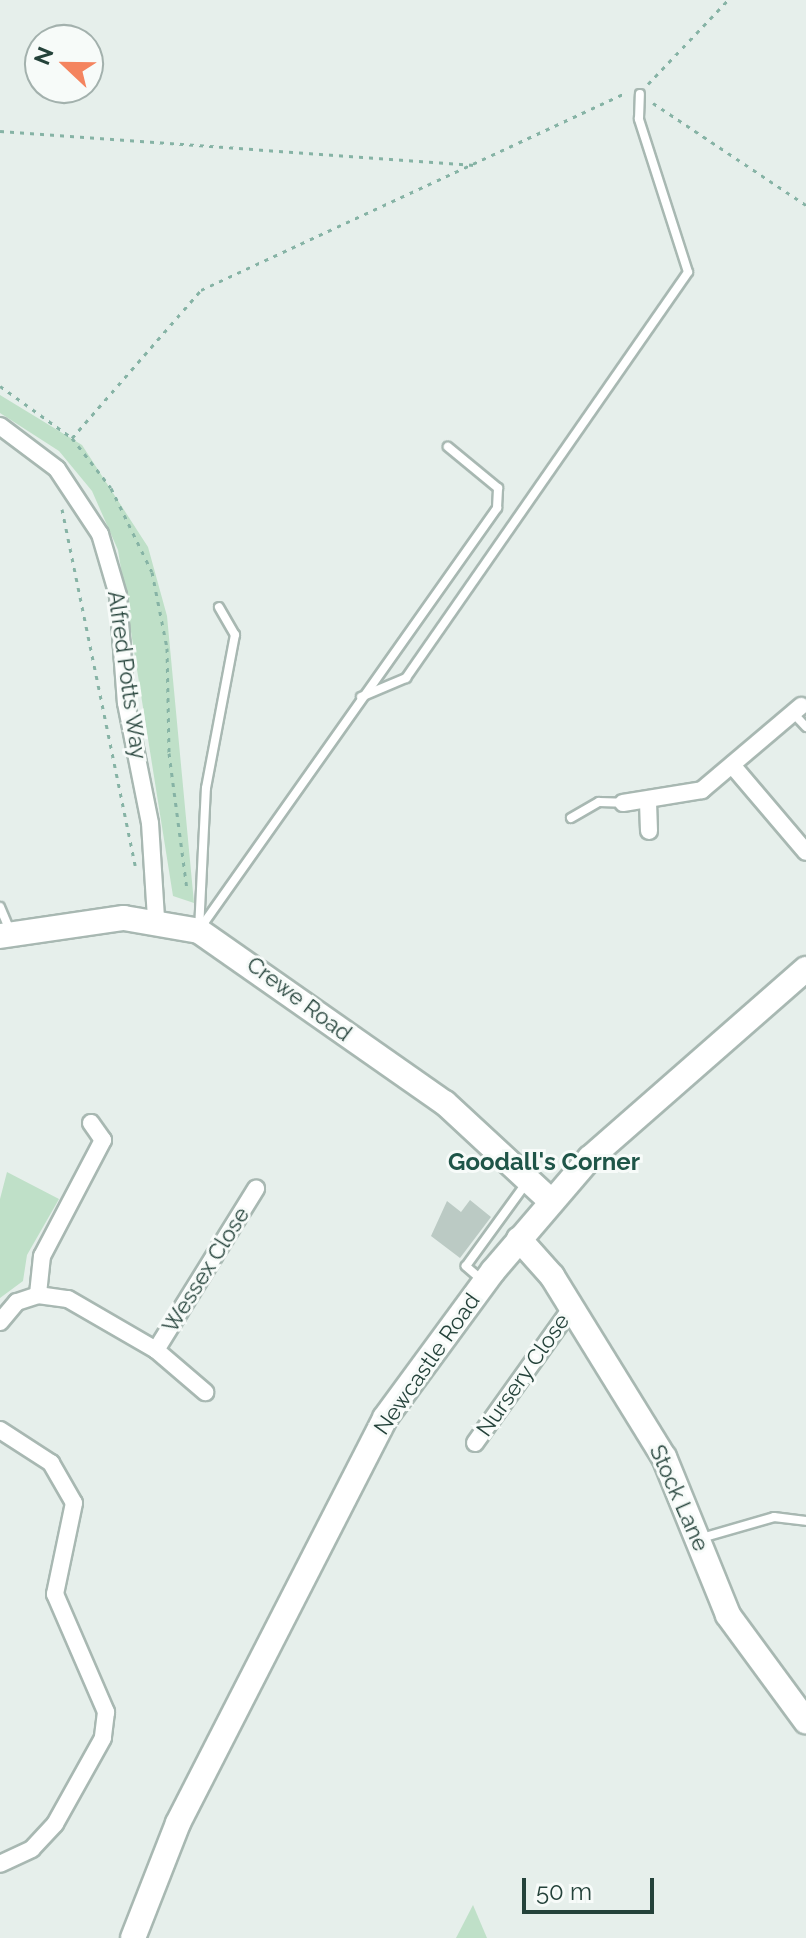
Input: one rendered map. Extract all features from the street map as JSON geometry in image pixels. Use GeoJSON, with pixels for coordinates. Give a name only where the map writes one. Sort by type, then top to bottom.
{"type":"FeatureCollection","features":[{"type":"Feature","properties":{"kind":"main road","name":"Crewe Road"},"geometry":{"type":"LineString","coordinates":[[6,935],[156,919],[192,928],[445,1103],[551,1201]]}},
{"type":"Feature","properties":{"kind":"main road","name":"Newcastle Road"},"geometry":{"type":"LineString","coordinates":[[133,1938],[178,1823],[385,1418],[484,1282],[551,1201],[806,969]]}},
{"type":"Feature","properties":{"kind":"main road","name":"Stock Lane"},"geometry":{"type":"LineString","coordinates":[[519,1239],[572,1307],[664,1457],[728,1615],[806,1721]]}},
{"type":"Feature","properties":{"kind":"street","name":"Alfred Potts Way"},"geometry":{"type":"LineString","coordinates":[[0,426],[57,469],[100,534],[118,595],[126,703],[150,823],[156,919]]}},
{"type":"Feature","properties":{"kind":"street"},"geometry":{"type":"LineString","coordinates":[[623,803],[689,796],[732,765],[800,707]]}},
{"type":"Feature","properties":{"kind":"street"},"geometry":{"type":"LineString","coordinates":[[732,765],[806,852]]}},
{"type":"Feature","properties":{"kind":"street"},"geometry":{"type":"LineString","coordinates":[[648,802],[649,831]]}},
{"type":"Feature","properties":{"kind":"street"},"geometry":{"type":"LineString","coordinates":[[0,1322],[17,1302],[38,1295],[42,1256],[103,1140],[91,1123]]}},
{"type":"Feature","properties":{"kind":"street","name":"Wessex Close"},"geometry":{"type":"LineString","coordinates":[[156,1350],[256,1189]]}},
{"type":"Feature","properties":{"kind":"street","name":"Wessex Close"},"geometry":{"type":"LineString","coordinates":[[38,1295],[68,1299],[156,1350],[205,1392]]}},
{"type":"Feature","properties":{"kind":"street","name":"Nursery Close"},"geometry":{"type":"LineString","coordinates":[[475,1443],[572,1307]]}},
{"type":"Feature","properties":{"kind":"street"},"geometry":{"type":"LineString","coordinates":[[0,1430],[51,1463],[74,1503],[55,1594],[106,1712],[103,1738],[55,1824],[32,1849],[0,1864]]}},
{"type":"Feature","properties":{"kind":"lane"},"geometry":{"type":"LineString","coordinates":[[361,697],[406,678],[688,272],[639,119],[640,94]]}},
{"type":"Feature","properties":{"kind":"lane"},"geometry":{"type":"LineString","coordinates":[[192,928],[497,508],[498,488],[448,447]]}},
{"type":"Feature","properties":{"kind":"lane"},"geometry":{"type":"LineString","coordinates":[[192,928],[206,788],[235,635],[219,607]]}},
{"type":"Feature","properties":{"kind":"lane"},"geometry":{"type":"LineString","coordinates":[[800,707],[806,727]]}},
{"type":"Feature","properties":{"kind":"lane"},"geometry":{"type":"LineString","coordinates":[[571,818],[599,802],[623,803]]}},
{"type":"Feature","properties":{"kind":"lane"},"geometry":{"type":"LineString","coordinates":[[0,907],[6,935]]}},
{"type":"Feature","properties":{"kind":"lane"},"geometry":{"type":"LineString","coordinates":[[484,1282],[466,1266],[529,1178]]}},
{"type":"Feature","properties":{"kind":"lane"},"geometry":{"type":"LineString","coordinates":[[697,1539],[774,1517],[806,1521]]}},
{"type":"Feature","properties":{"kind":"path"},"geometry":{"type":"LineString","coordinates":[[640,94],[685,38],[728,0]]}},
{"type":"Feature","properties":{"kind":"path"},"geometry":{"type":"LineString","coordinates":[[72,438],[201,290],[479,165],[624,93],[640,94],[806,205]]}},
{"type":"Feature","properties":{"kind":"path"},"geometry":{"type":"LineString","coordinates":[[0,131],[479,165]]}},
{"type":"Feature","properties":{"kind":"path"},"geometry":{"type":"LineString","coordinates":[[0,386],[72,438],[111,488],[152,572],[167,648],[192,928]]}},
{"type":"Feature","properties":{"kind":"path"},"geometry":{"type":"LineString","coordinates":[[57,469],[136,872]]}},
{"type":"Feature","properties":{"kind":"green space"},"geometry":{"type":"Polygon","coordinates":[[[0,395],[82,445],[148,547],[167,616],[194,903],[173,896],[118,550],[92,491],[59,451],[0,413],[0,395]]]}},
{"type":"Feature","properties":{"kind":"green space"},"geometry":{"type":"Polygon","coordinates":[[[7,1172],[59,1199],[27,1255],[23,1281],[0,1298],[0,1199],[7,1172]]]}},
{"type":"Feature","properties":{"kind":"green space"},"geometry":{"type":"Polygon","coordinates":[[[473,1905],[487,1938],[456,1938],[473,1905]]]}},
{"type":"Feature","properties":{"kind":"building"},"geometry":{"type":"Polygon","coordinates":[[[470,1200],[491,1217],[460,1258],[431,1236],[447,1201],[461,1212],[470,1200]]]}},
{"type":"Feature","properties":{"kind":"district","name":"Goodall's Corner"},"geometry":{"type":"Point","coordinates":[544,1162]}}]}
